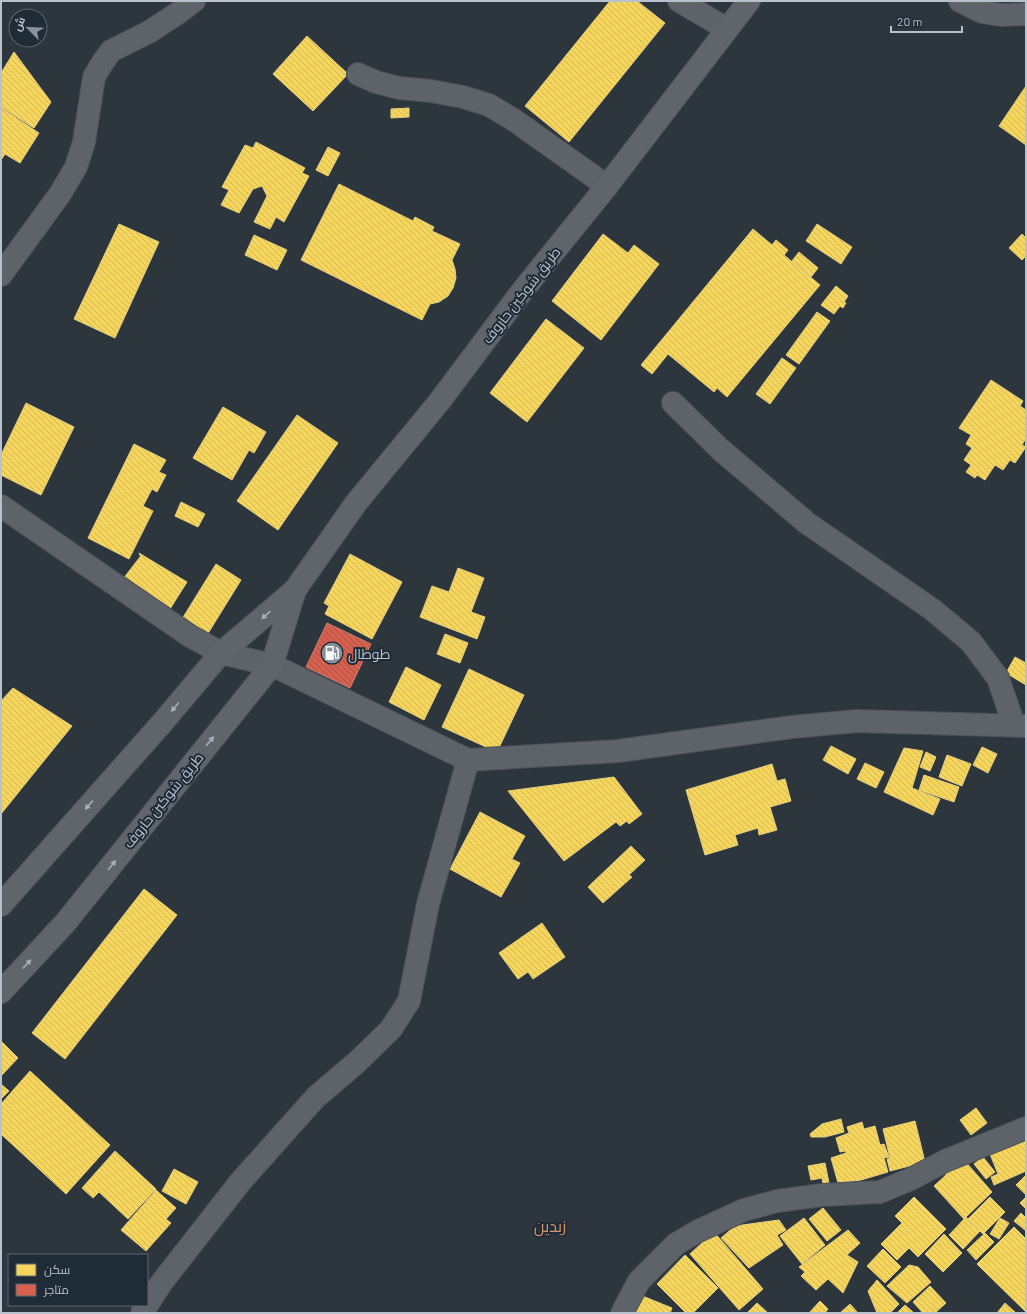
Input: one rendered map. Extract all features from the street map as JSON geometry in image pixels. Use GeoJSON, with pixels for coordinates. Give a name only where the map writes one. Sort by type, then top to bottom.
{"type":"FeatureCollection","features":[{"type":"Feature","properties":{"kind":"main road","name":"طريق شوكين حاروف"},"geometry":{"type":"LineString","coordinates":[[1,905],[157,729],[221,653],[296,590],[356,503],[439,402],[523,290],[607,186],[749,1]]}},
{"type":"Feature","properties":{"kind":"main road","name":"طريق شوكين حاروف"},"geometry":{"type":"LineString","coordinates":[[1,992],[66,922],[272,664],[296,590]]}},
{"type":"Feature","properties":{"kind":"street"},"geometry":{"type":"LineString","coordinates":[[1,275],[60,194],[76,167],[84,142],[94,77],[103,62],[111,51],[149,32],[194,1]]}},
{"type":"Feature","properties":{"kind":"street"},"geometry":{"type":"LineString","coordinates":[[679,1],[727,29]]}},
{"type":"Feature","properties":{"kind":"street"},"geometry":{"type":"LineString","coordinates":[[960,1],[982,12],[1002,15],[1026,14]]}},
{"type":"Feature","properties":{"kind":"street"},"geometry":{"type":"LineString","coordinates":[[358,74],[376,82],[399,88],[430,91],[463,97],[489,105],[514,120],[607,186]]}},
{"type":"Feature","properties":{"kind":"street"},"geometry":{"type":"LineString","coordinates":[[1,506],[190,636],[221,653],[272,664],[468,760],[618,751],[792,727],[857,721],[1020,726],[998,678],[971,642],[933,610],[807,523],[721,450],[672,402]]}},
{"type":"Feature","properties":{"kind":"street"},"geometry":{"type":"LineString","coordinates":[[148,1304],[162,1282],[241,1181],[316,1097],[356,1063],[391,1029],[409,1002],[428,904],[468,760]]}},
{"type":"Feature","properties":{"kind":"street"},"geometry":{"type":"LineString","coordinates":[[622,1313],[639,1280],[676,1244],[698,1230],[744,1210],[777,1201],[822,1195],[880,1192],[911,1179],[945,1161],[1026,1128]]}},
{"type":"Feature","properties":{"kind":"building: سكن"},"geometry":{"type":"Polygon","coordinates":[[[610,1],[637,1],[665,23],[569,142],[525,106],[610,1]]]}},
{"type":"Feature","properties":{"kind":"building: سكن"},"geometry":{"type":"Polygon","coordinates":[[[307,36],[348,74],[313,111],[273,74],[307,36]]]}},
{"type":"Feature","properties":{"kind":"building: سكن"},"geometry":{"type":"Polygon","coordinates":[[[14,52],[51,102],[34,128],[1,107],[1,73],[14,52]]]}},
{"type":"Feature","properties":{"kind":"building: سكن"},"geometry":{"type":"Polygon","coordinates":[[[1026,86],[1026,145],[999,126],[1026,86]]]}},
{"type":"Feature","properties":{"kind":"building: سكن"},"geometry":{"type":"Polygon","coordinates":[[[1,108],[39,133],[20,163],[5,154],[1,160],[1,108]]]}},
{"type":"Feature","properties":{"kind":"building: سكن"},"geometry":{"type":"Polygon","coordinates":[[[409,108],[409,117],[391,118],[391,109],[409,108]]]}},
{"type":"Feature","properties":{"kind":"building: سكن"},"geometry":{"type":"Polygon","coordinates":[[[256,142],[305,168],[302,173],[309,176],[284,222],[276,217],[270,229],[254,222],[267,196],[262,186],[253,189],[239,213],[221,205],[229,190],[222,187],[245,145],[253,148],[256,142]]]}},
{"type":"Feature","properties":{"kind":"building: سكن"},"geometry":{"type":"Polygon","coordinates":[[[328,147],[340,153],[328,176],[316,170],[328,147]]]}},
{"type":"Feature","properties":{"kind":"building: سكن"},"geometry":{"type":"Polygon","coordinates":[[[339,184],[413,221],[415,217],[434,227],[432,231],[460,244],[452,260],[456,278],[453,288],[448,296],[439,302],[430,304],[422,320],[301,260],[339,184]]]}},
{"type":"Feature","properties":{"kind":"building: سكن"},"geometry":{"type":"Polygon","coordinates":[[[119,224],[159,242],[115,338],[74,319],[119,224]]]}},
{"type":"Feature","properties":{"kind":"building: سكن"},"geometry":{"type":"Polygon","coordinates":[[[817,224],[852,247],[841,264],[806,241],[817,224]]]}},
{"type":"Feature","properties":{"kind":"building: سكن"},"geometry":{"type":"Polygon","coordinates":[[[753,229],[772,245],[776,240],[788,250],[784,255],[820,285],[727,397],[717,388],[714,392],[668,354],[652,374],[641,365],[753,229]]]}},
{"type":"Feature","properties":{"kind":"building: سكن"},"geometry":{"type":"Polygon","coordinates":[[[603,234],[628,253],[634,245],[659,264],[601,340],[552,301],[603,234]]]}},
{"type":"Feature","properties":{"kind":"building: سكن"},"geometry":{"type":"Polygon","coordinates":[[[1022,234],[1026,238],[1026,256],[1022,260],[1009,248],[1022,234]]]}},
{"type":"Feature","properties":{"kind":"building: سكن"},"geometry":{"type":"Polygon","coordinates":[[[254,235],[287,250],[277,270],[245,255],[254,235]]]}},
{"type":"Feature","properties":{"kind":"building: سكن"},"geometry":{"type":"Polygon","coordinates":[[[799,252],[818,268],[811,277],[792,261],[799,252]]]}},
{"type":"Feature","properties":{"kind":"building: سكن"},"geometry":{"type":"Polygon","coordinates":[[[836,286],[848,296],[844,302],[846,303],[843,308],[840,306],[834,314],[821,305],[836,286]]]}},
{"type":"Feature","properties":{"kind":"building: سكن"},"geometry":{"type":"Polygon","coordinates":[[[817,312],[830,321],[799,364],[786,355],[817,312]]]}},
{"type":"Feature","properties":{"kind":"building: سكن"},"geometry":{"type":"Polygon","coordinates":[[[546,319],[584,348],[527,422],[490,393],[546,319]]]}},
{"type":"Feature","properties":{"kind":"building: سكن"},"geometry":{"type":"Polygon","coordinates":[[[782,358],[796,368],[770,404],[756,394],[782,358]]]}},
{"type":"Feature","properties":{"kind":"building: سكن"},"geometry":{"type":"Polygon","coordinates":[[[991,380],[1023,401],[1020,406],[1026,410],[1026,438],[1022,445],[1026,447],[1015,463],[1010,460],[1003,470],[995,465],[985,480],[977,475],[975,478],[966,472],[971,465],[964,460],[972,448],[966,444],[971,435],[959,428],[991,380]]]}},
{"type":"Feature","properties":{"kind":"building: سكن"},"geometry":{"type":"Polygon","coordinates":[[[26,403],[74,427],[41,495],[1,475],[1,455],[26,403]]]}},
{"type":"Feature","properties":{"kind":"building: سكن"},"geometry":{"type":"Polygon","coordinates":[[[223,407],[266,432],[254,453],[249,450],[232,480],[193,458],[223,407]]]}},
{"type":"Feature","properties":{"kind":"building: سكن"},"geometry":{"type":"Polygon","coordinates":[[[297,415],[338,443],[278,530],[237,501],[297,415]]]}},
{"type":"Feature","properties":{"kind":"building: سكن"},"geometry":{"type":"Polygon","coordinates":[[[134,444],[166,460],[159,472],[166,475],[157,492],[152,489],[143,506],[153,511],[129,559],[88,538],[134,444]]]}},
{"type":"Feature","properties":{"kind":"building: سكن"},"geometry":{"type":"Polygon","coordinates":[[[181,502],[205,514],[198,527],[175,516],[181,502]]]}},
{"type":"Feature","properties":{"kind":"building: سكن"},"geometry":{"type":"Polygon","coordinates":[[[139,553],[187,582],[170,609],[123,579],[140,557],[142,560],[139,553]]]}},
{"type":"Feature","properties":{"kind":"building: سكن"},"geometry":{"type":"Polygon","coordinates":[[[350,554],[402,582],[372,639],[325,614],[329,606],[324,603],[350,554]]]}},
{"type":"Feature","properties":{"kind":"building: سكن"},"geometry":{"type":"Polygon","coordinates":[[[216,564],[241,580],[207,635],[182,619],[216,564]]]}},
{"type":"Feature","properties":{"kind":"building: سكن"},"geometry":{"type":"Polygon","coordinates":[[[458,568],[484,578],[471,612],[485,617],[477,639],[420,617],[432,586],[449,592],[458,568]]]}},
{"type":"Feature","properties":{"kind":"building: سكن"},"geometry":{"type":"Polygon","coordinates":[[[445,634],[468,643],[460,663],[437,654],[445,634]]]}},
{"type":"Feature","properties":{"kind":"building: سكن"},"geometry":{"type":"Polygon","coordinates":[[[1015,657],[1026,663],[1026,685],[1006,673],[1015,657]]]}},
{"type":"Feature","properties":{"kind":"building: سكن"},"geometry":{"type":"Polygon","coordinates":[[[406,667],[441,685],[424,720],[389,702],[406,667]]]}},
{"type":"Feature","properties":{"kind":"building: سكن"},"geometry":{"type":"Polygon","coordinates":[[[469,669],[524,695],[497,752],[442,727],[469,669]]]}},
{"type":"Feature","properties":{"kind":"building: سكن"},"geometry":{"type":"Polygon","coordinates":[[[13,688],[72,726],[1,814],[1,701],[13,688]]]}},
{"type":"Feature","properties":{"kind":"building: سكن"},"geometry":{"type":"Polygon","coordinates":[[[831,746],[856,759],[848,774],[823,760],[831,746]]]}},
{"type":"Feature","properties":{"kind":"building: سكن"},"geometry":{"type":"Polygon","coordinates":[[[982,747],[997,754],[988,773],[973,765],[982,747]]]}},
{"type":"Feature","properties":{"kind":"building: سكن"},"geometry":{"type":"Polygon","coordinates":[[[904,748],[923,751],[912,788],[940,799],[933,815],[884,792],[904,748]]]}},
{"type":"Feature","properties":{"kind":"building: سكن"},"geometry":{"type":"Polygon","coordinates":[[[926,752],[936,757],[930,771],[920,767],[926,752]]]}},
{"type":"Feature","properties":{"kind":"building: سكن"},"geometry":{"type":"Polygon","coordinates":[[[947,755],[971,764],[962,786],[939,777],[947,755]]]}},
{"type":"Feature","properties":{"kind":"building: سكن"},"geometry":{"type":"Polygon","coordinates":[[[865,763],[884,772],[876,788],[857,779],[865,763]]]}},
{"type":"Feature","properties":{"kind":"building: سكن"},"geometry":{"type":"Polygon","coordinates":[[[772,764],[777,781],[785,779],[791,801],[770,807],[777,830],[759,835],[758,828],[735,835],[738,845],[705,855],[686,790],[772,764]]]}},
{"type":"Feature","properties":{"kind":"building: سكن"},"geometry":{"type":"Polygon","coordinates":[[[924,775],[959,787],[954,802],[919,790],[924,775]]]}},
{"type":"Feature","properties":{"kind":"building: سكن"},"geometry":{"type":"Polygon","coordinates":[[[614,777],[642,814],[629,824],[627,821],[620,826],[616,822],[564,861],[508,791],[614,777]]]}},
{"type":"Feature","properties":{"kind":"building: سكن"},"geometry":{"type":"Polygon","coordinates":[[[480,812],[525,836],[512,859],[520,863],[501,897],[450,869],[480,812]]]}},
{"type":"Feature","properties":{"kind":"building: سكن"},"geometry":{"type":"Polygon","coordinates":[[[631,846],[645,860],[629,875],[632,877],[603,903],[588,887],[631,846]]]}},
{"type":"Feature","properties":{"kind":"building: سكن"},"geometry":{"type":"Polygon","coordinates":[[[144,889],[177,915],[65,1059],[32,1033],[144,889]]]}},
{"type":"Feature","properties":{"kind":"building: سكن"},"geometry":{"type":"Polygon","coordinates":[[[542,923],[565,957],[533,979],[528,972],[518,979],[499,953],[542,923]]]}},
{"type":"Feature","properties":{"kind":"building: سكن"},"geometry":{"type":"Polygon","coordinates":[[[1,1041],[18,1058],[1,1076],[1,1041]]]}},
{"type":"Feature","properties":{"kind":"building: سكن"},"geometry":{"type":"Polygon","coordinates":[[[30,1071],[110,1145],[66,1194],[1,1134],[1,1104],[30,1071]]]}},
{"type":"Feature","properties":{"kind":"building: سكن"},"geometry":{"type":"Polygon","coordinates":[[[1,1084],[9,1091],[1,1099],[1,1084]]]}},
{"type":"Feature","properties":{"kind":"building: سكن"},"geometry":{"type":"Polygon","coordinates":[[[976,1108],[987,1123],[971,1135],[960,1120],[976,1108]]]}},
{"type":"Feature","properties":{"kind":"building: سكن"},"geometry":{"type":"Polygon","coordinates":[[[841,1119],[844,1132],[825,1137],[811,1137],[810,1134],[822,1124],[841,1119]]]}},
{"type":"Feature","properties":{"kind":"building: سكن"},"geometry":{"type":"Polygon","coordinates":[[[915,1121],[925,1162],[890,1171],[887,1159],[890,1158],[883,1129],[915,1121]]]}},
{"type":"Feature","properties":{"kind":"building: سكن"},"geometry":{"type":"Polygon","coordinates":[[[862,1122],[864,1129],[875,1126],[880,1145],[884,1144],[889,1157],[884,1158],[888,1172],[861,1180],[838,1183],[831,1158],[846,1153],[845,1151],[840,1152],[836,1138],[849,1133],[847,1127],[862,1122]]]}},
{"type":"Feature","properties":{"kind":"building: سكن"},"geometry":{"type":"Polygon","coordinates":[[[1026,1138],[1026,1171],[994,1185],[991,1177],[998,1174],[990,1154],[1026,1138]]]}},
{"type":"Feature","properties":{"kind":"building: سكن"},"geometry":{"type":"Polygon","coordinates":[[[115,1151],[156,1189],[128,1219],[99,1192],[93,1198],[82,1188],[115,1151]]]}},
{"type":"Feature","properties":{"kind":"building: سكن"},"geometry":{"type":"Polygon","coordinates":[[[983,1157],[995,1172],[986,1179],[974,1164],[983,1157]]]}},
{"type":"Feature","properties":{"kind":"building: سكن"},"geometry":{"type":"Polygon","coordinates":[[[964,1160],[992,1192],[964,1219],[934,1186],[946,1175],[944,1173],[964,1160]]]}},
{"type":"Feature","properties":{"kind":"building: سكن"},"geometry":{"type":"Polygon","coordinates":[[[825,1163],[829,1183],[823,1184],[822,1178],[811,1180],[808,1166],[825,1163]]]}},
{"type":"Feature","properties":{"kind":"building: سكن"},"geometry":{"type":"Polygon","coordinates":[[[174,1169],[198,1182],[186,1204],[162,1191],[174,1169]]]}},
{"type":"Feature","properties":{"kind":"building: سكن"},"geometry":{"type":"Polygon","coordinates":[[[1026,1175],[1026,1193],[1025,1194],[1016,1185],[1026,1175]]]}},
{"type":"Feature","properties":{"kind":"building: سكن"},"geometry":{"type":"Polygon","coordinates":[[[156,1190],[176,1208],[166,1219],[171,1223],[146,1251],[121,1230],[156,1190]]]}},
{"type":"Feature","properties":{"kind":"building: سكن"},"geometry":{"type":"Polygon","coordinates":[[[914,1197],[946,1229],[918,1257],[909,1248],[897,1260],[881,1244],[902,1223],[895,1216],[914,1197]]]}},
{"type":"Feature","properties":{"kind":"building: سكن"},"geometry":{"type":"Polygon","coordinates":[[[990,1197],[1005,1212],[983,1234],[968,1219],[990,1197]]]}},
{"type":"Feature","properties":{"kind":"building: سكن"},"geometry":{"type":"Polygon","coordinates":[[[1026,1197],[1026,1209],[1020,1203],[1026,1197]]]}},
{"type":"Feature","properties":{"kind":"building: سكن"},"geometry":{"type":"Polygon","coordinates":[[[823,1208],[841,1230],[827,1241],[809,1219],[823,1208]]]}},
{"type":"Feature","properties":{"kind":"building: سكن"},"geometry":{"type":"Polygon","coordinates":[[[1021,1213],[1026,1218],[1026,1231],[1014,1221],[1021,1213]]]}},
{"type":"Feature","properties":{"kind":"building: سكن"},"geometry":{"type":"Polygon","coordinates":[[[966,1217],[980,1231],[963,1249],[949,1235],[966,1217]]]}},
{"type":"Feature","properties":{"kind":"building: سكن"},"geometry":{"type":"Polygon","coordinates":[[[804,1218],[825,1245],[802,1264],[780,1236],[804,1218]]]}},
{"type":"Feature","properties":{"kind":"building: سكن"},"geometry":{"type":"Polygon","coordinates":[[[1000,1218],[1009,1223],[999,1239],[990,1234],[1000,1218]]]}},
{"type":"Feature","properties":{"kind":"building: سكن"},"geometry":{"type":"Polygon","coordinates":[[[779,1220],[786,1230],[777,1235],[783,1245],[749,1268],[721,1238],[735,1226],[779,1220]]]}},
{"type":"Feature","properties":{"kind":"building: سكن"},"geometry":{"type":"Polygon","coordinates":[[[1014,1227],[1026,1239],[1026,1312],[977,1264],[1014,1227]]]}},
{"type":"Feature","properties":{"kind":"building: سكن"},"geometry":{"type":"Polygon","coordinates":[[[848,1230],[860,1243],[847,1255],[858,1262],[843,1293],[828,1279],[816,1290],[801,1276],[805,1272],[799,1267],[848,1230]]]}},
{"type":"Feature","properties":{"kind":"building: سكن"},"geometry":{"type":"Polygon","coordinates":[[[714,1232],[763,1289],[739,1310],[690,1254],[714,1232]]]}},
{"type":"Feature","properties":{"kind":"building: سكن"},"geometry":{"type":"Polygon","coordinates":[[[985,1233],[994,1242],[976,1260],[967,1250],[985,1233]]]}},
{"type":"Feature","properties":{"kind":"building: سكن"},"geometry":{"type":"Polygon","coordinates":[[[944,1234],[962,1253],[943,1272],[925,1254],[944,1234]]]}},
{"type":"Feature","properties":{"kind":"building: سكن"},"geometry":{"type":"Polygon","coordinates":[[[883,1249],[901,1267],[885,1283],[867,1266],[883,1249]]]}},
{"type":"Feature","properties":{"kind":"building: سكن"},"geometry":{"type":"Polygon","coordinates":[[[685,1255],[718,1288],[693,1313],[686,1313],[657,1284],[685,1255]]]}},
{"type":"Feature","properties":{"kind":"building: سكن"},"geometry":{"type":"Polygon","coordinates":[[[909,1265],[918,1267],[931,1282],[907,1303],[887,1286],[909,1265]]]}},
{"type":"Feature","properties":{"kind":"building: سكن"},"geometry":{"type":"Polygon","coordinates":[[[877,1280],[899,1304],[890,1313],[877,1313],[868,1291],[877,1280]]]}},
{"type":"Feature","properties":{"kind":"building: سكن"},"geometry":{"type":"Polygon","coordinates":[[[930,1286],[946,1303],[935,1313],[923,1313],[913,1302],[930,1286]]]}},
{"type":"Feature","properties":{"kind":"building: سكن"},"geometry":{"type":"Polygon","coordinates":[[[640,1295],[672,1308],[670,1313],[632,1313],[640,1295]]]}},
{"type":"Feature","properties":{"kind":"building: سكن"},"geometry":{"type":"Polygon","coordinates":[[[820,1301],[828,1309],[825,1313],[809,1313],[820,1301]]]}},
{"type":"Feature","properties":{"kind":"building: سكن"},"geometry":{"type":"Polygon","coordinates":[[[757,1303],[768,1313],[747,1313],[757,1303]]]}},
{"type":"Feature","properties":{"kind":"building: سكن"},"geometry":{"type":"Polygon","coordinates":[[[1005,1303],[1016,1313],[997,1313],[1005,1303]]]}},
{"type":"Feature","properties":{"kind":"building: سكن"},"geometry":{"type":"Polygon","coordinates":[[[850,1304],[858,1313],[840,1313],[850,1304]]]}},
{"type":"Feature","properties":{"kind":"building: سكن"},"geometry":{"type":"Polygon","coordinates":[[[905,1305],[914,1313],[897,1313],[905,1305]]]}},
{"type":"Feature","properties":{"kind":"building: متاجر"},"geometry":{"type":"Polygon","coordinates":[[[327,623],[371,644],[350,688],[306,667],[327,623]]]}},
{"type":"Feature","properties":{"kind":"place","name":"طوطال"},"geometry":{"type":"Point","coordinates":[332,653]}},
{"type":"Feature","properties":{"kind":"district","name":"زبدين"},"geometry":{"type":"Point","coordinates":[550,1225]}}]}
